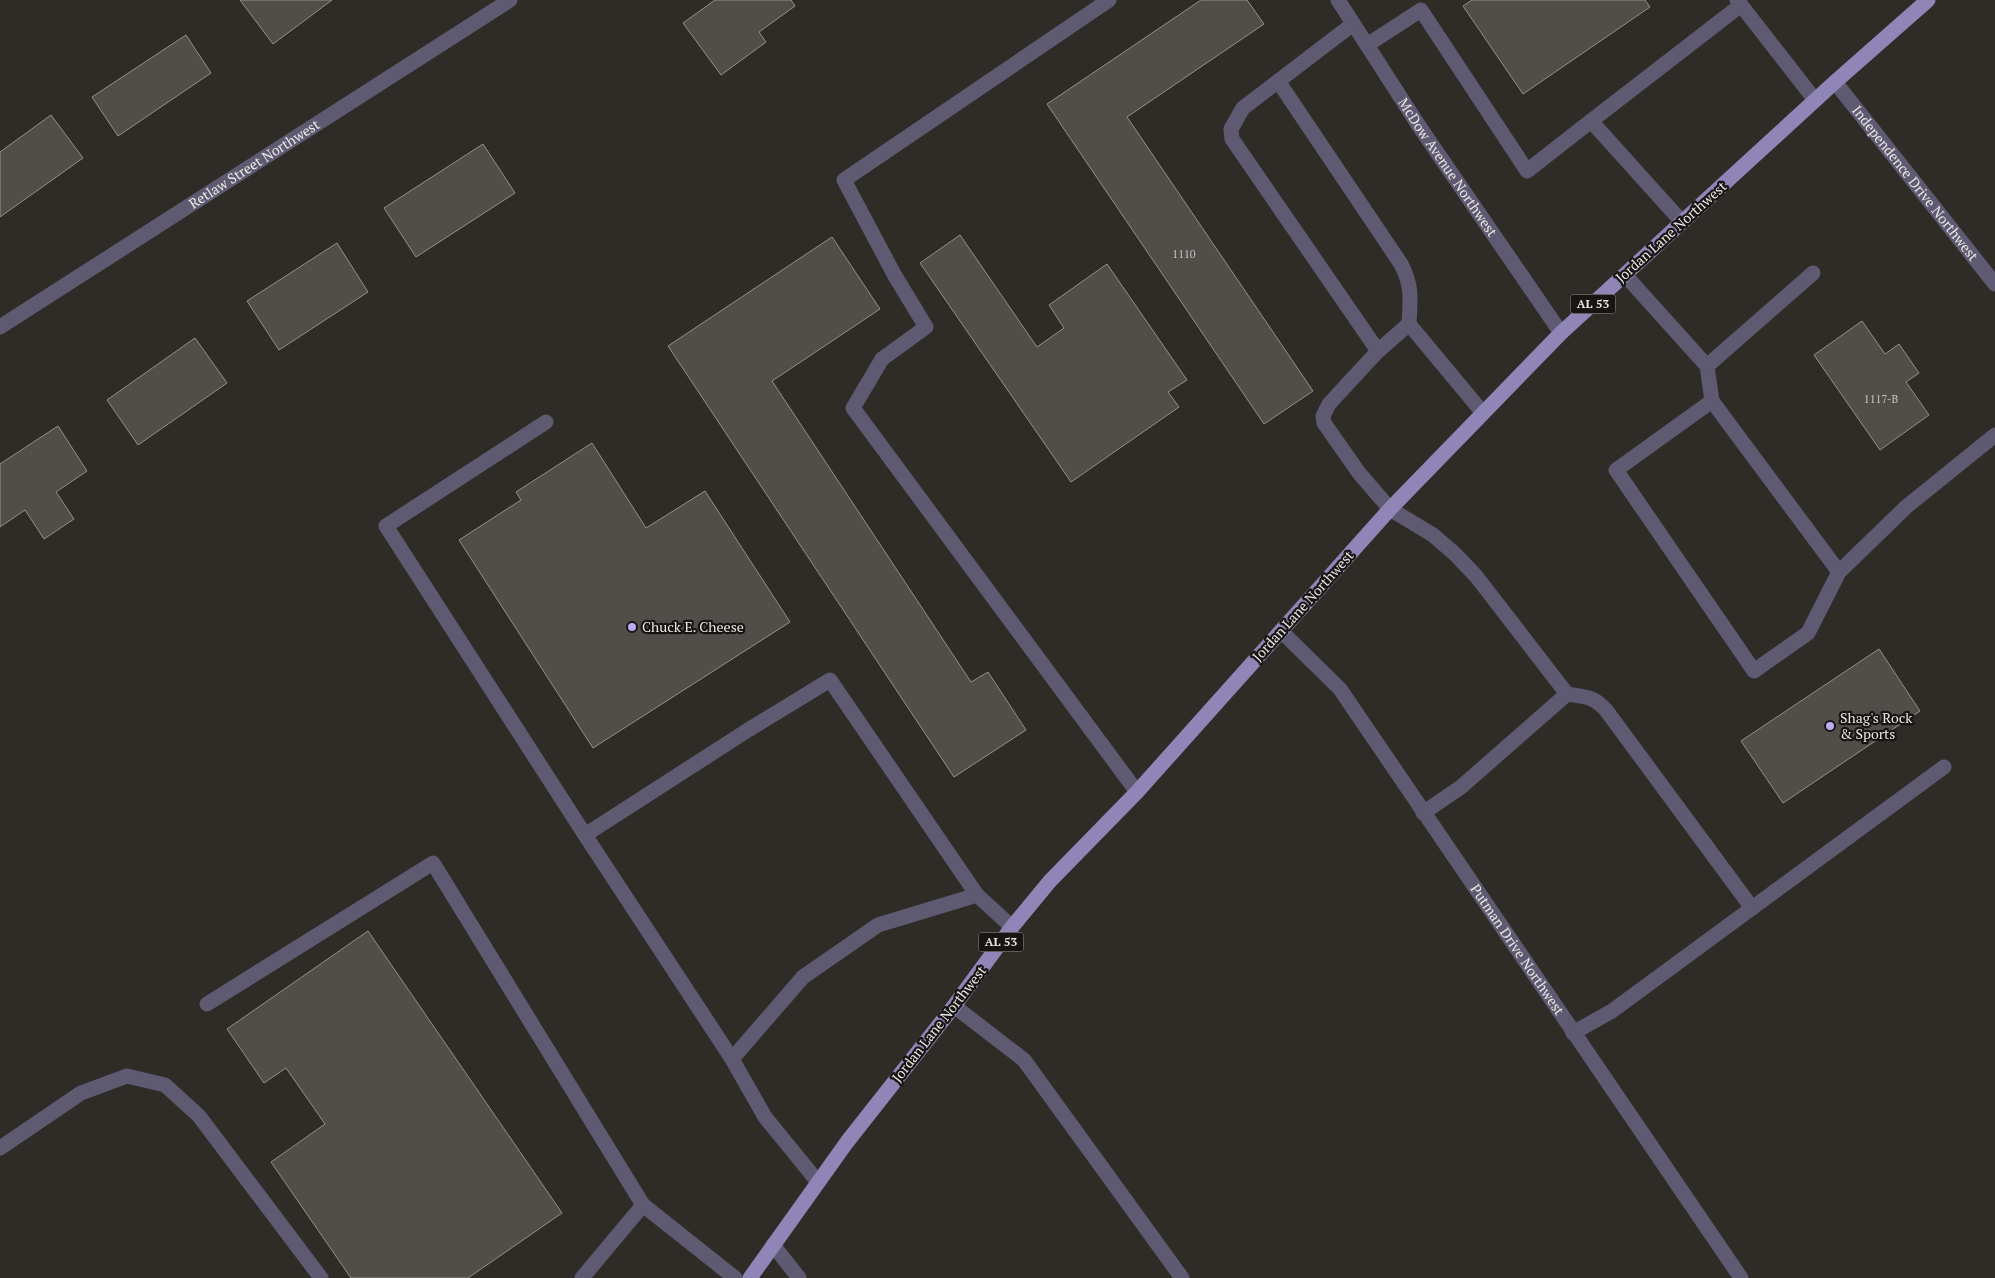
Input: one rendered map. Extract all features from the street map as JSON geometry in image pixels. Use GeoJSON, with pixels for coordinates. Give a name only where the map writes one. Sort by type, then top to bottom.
{"type":"FeatureCollection","features":[{"type":"Feature","properties":{"kind":"main road","name":"Jordan Lane Northwest"},"geometry":{"type":"LineString","coordinates":[[750,1278],[847,1142],[954,1006],[1012,927],[1050,881],[1137,792],[1390,509],[1561,333],[1815,100],[1928,0]]}},
{"type":"Feature","properties":{"kind":"street","name":"Retlaw Street Northwest"},"geometry":{"type":"LineString","coordinates":[[0,327],[510,0]]}},
{"type":"Feature","properties":{"kind":"street"},"geometry":{"type":"LineString","coordinates":[[1109,0],[844,180],[895,276],[926,327],[882,359],[853,408],[1137,792]]}},
{"type":"Feature","properties":{"kind":"street","name":"McDow Avenue Northwest"},"geometry":{"type":"LineString","coordinates":[[1338,0],[1419,126],[1561,333]]}},
{"type":"Feature","properties":{"kind":"street"},"geometry":{"type":"LineString","coordinates":[[1367,45],[1422,5],[1527,171],[1739,2],[1815,100]]}},
{"type":"Feature","properties":{"kind":"street"},"geometry":{"type":"LineString","coordinates":[[1353,24],[1243,108],[1231,129],[1232,139],[1378,351]]}},
{"type":"Feature","properties":{"kind":"street"},"geometry":{"type":"LineString","coordinates":[[1278,81],[1409,278],[1411,291],[1409,324],[1483,413]]}},
{"type":"Feature","properties":{"kind":"street","name":"Independence Drive Northwest"},"geometry":{"type":"LineString","coordinates":[[1835,82],[1995,284]]}},
{"type":"Feature","properties":{"kind":"street"},"geometry":{"type":"LineString","coordinates":[[1591,121],[1682,222]]}},
{"type":"Feature","properties":{"kind":"street"},"geometry":{"type":"LineString","coordinates":[[1707,366],[1813,273]]}},
{"type":"Feature","properties":{"kind":"street"},"geometry":{"type":"LineString","coordinates":[[1625,274],[1707,366],[1712,401],[1839,572]]}},
{"type":"Feature","properties":{"kind":"street"},"geometry":{"type":"LineString","coordinates":[[1409,324],[1378,351],[1329,404],[1323,416],[1324,423],[1359,473],[1390,509],[1433,535],[1476,576],[1567,694],[1588,697],[1597,701],[1606,710],[1752,908]]}},
{"type":"Feature","properties":{"kind":"street"},"geometry":{"type":"LineString","coordinates":[[1712,401],[1616,470],[1754,671],[1808,633],[1839,572],[1906,507],[1995,435]]}},
{"type":"Feature","properties":{"kind":"street"},"geometry":{"type":"LineString","coordinates":[[546,422],[386,526],[584,835],[732,1060],[765,1117],[818,1182]]}},
{"type":"Feature","properties":{"kind":"street","name":"Putman Drive Northwest"},"geometry":{"type":"LineString","coordinates":[[1280,631],[1340,689],[1740,1278]]}},
{"type":"Feature","properties":{"kind":"street"},"geometry":{"type":"LineString","coordinates":[[584,835],[830,680],[977,895],[1012,927]]}},
{"type":"Feature","properties":{"kind":"street"},"geometry":{"type":"LineString","coordinates":[[1423,813],[1461,787],[1567,694]]}},
{"type":"Feature","properties":{"kind":"street"},"geometry":{"type":"LineString","coordinates":[[1573,1033],[1612,1011],[1944,767]]}},
{"type":"Feature","properties":{"kind":"street"},"geometry":{"type":"LineString","coordinates":[[207,1004],[433,863],[643,1205],[735,1278]]}},
{"type":"Feature","properties":{"kind":"street"},"geometry":{"type":"LineString","coordinates":[[732,1060],[803,978],[878,925],[977,895]]}},
{"type":"Feature","properties":{"kind":"street"},"geometry":{"type":"LineString","coordinates":[[954,1006],[1024,1060],[1182,1278]]}},
{"type":"Feature","properties":{"kind":"street"},"geometry":{"type":"LineString","coordinates":[[0,1148],[81,1093],[127,1076],[165,1086],[199,1116],[321,1278]]}},
{"type":"Feature","properties":{"kind":"street"},"geometry":{"type":"LineString","coordinates":[[582,1278],[643,1205]]}},
{"type":"Feature","properties":{"kind":"street"},"geometry":{"type":"LineString","coordinates":[[773,1245],[799,1278]]}},
{"type":"Feature","properties":{"kind":"building"},"geometry":{"type":"Polygon","coordinates":[[[240,0],[332,0],[273,44],[240,0]]]}},
{"type":"Feature","properties":{"kind":"building"},"geometry":{"type":"Polygon","coordinates":[[[715,0],[791,0],[795,6],[759,32],[766,42],[721,75],[683,23],[715,0]]]}},
{"type":"Feature","properties":{"kind":"building"},"geometry":{"type":"Polygon","coordinates":[[[1201,0],[1247,0],[1264,24],[1127,117],[1313,391],[1264,424],[1047,104],[1201,0]]]}},
{"type":"Feature","properties":{"kind":"building"},"geometry":{"type":"Polygon","coordinates":[[[1472,0],[1645,0],[1650,7],[1523,94],[1463,6],[1472,0]]]}},
{"type":"Feature","properties":{"kind":"building"},"geometry":{"type":"Polygon","coordinates":[[[186,35],[211,73],[118,136],[92,97],[186,35]]]}},
{"type":"Feature","properties":{"kind":"building"},"geometry":{"type":"Polygon","coordinates":[[[51,115],[83,158],[0,217],[0,152],[51,115]]]}},
{"type":"Feature","properties":{"kind":"building"},"geometry":{"type":"Polygon","coordinates":[[[483,144],[515,193],[416,257],[384,208],[483,144]]]}},
{"type":"Feature","properties":{"kind":"building"},"geometry":{"type":"Polygon","coordinates":[[[960,235],[1037,347],[1064,328],[1049,305],[1107,264],[1187,380],[1168,392],[1179,407],[1071,482],[920,263],[960,235]]]}},
{"type":"Feature","properties":{"kind":"building"},"geometry":{"type":"Polygon","coordinates":[[[832,237],[880,309],[772,381],[971,682],[988,672],[1026,730],[954,777],[668,346],[832,237]]]}},
{"type":"Feature","properties":{"kind":"building"},"geometry":{"type":"Polygon","coordinates":[[[337,243],[368,292],[279,350],[247,301],[337,243]]]}},
{"type":"Feature","properties":{"kind":"building"},"geometry":{"type":"Polygon","coordinates":[[[1862,321],[1885,354],[1899,344],[1919,373],[1906,382],[1929,415],[1880,450],[1814,355],[1862,321]]]}},
{"type":"Feature","properties":{"kind":"building"},"geometry":{"type":"Polygon","coordinates":[[[195,338],[227,383],[138,445],[107,400],[195,338]]]}},
{"type":"Feature","properties":{"kind":"building"},"geometry":{"type":"Polygon","coordinates":[[[58,426],[87,471],[56,492],[74,519],[44,539],[25,510],[0,527],[0,464],[58,426]]]}},
{"type":"Feature","properties":{"kind":"building"},"geometry":{"type":"Polygon","coordinates":[[[592,443],[646,528],[705,491],[790,622],[593,748],[459,540],[521,500],[516,492],[592,443]]]}},
{"type":"Feature","properties":{"kind":"building","name":"Shag's Rock & Sports"},"geometry":{"type":"Polygon","coordinates":[[[1879,649],[1920,711],[1783,803],[1741,741],[1879,649]]]}},
{"type":"Feature","properties":{"kind":"building"},"geometry":{"type":"Polygon","coordinates":[[[368,931],[562,1213],[468,1278],[351,1278],[271,1162],[325,1124],[286,1068],[264,1083],[227,1029],[368,931]]]}},
{"type":"Feature","properties":{"kind":"place","name":"Chuck E. Cheese"},"geometry":{"type":"Point","coordinates":[632,627]}},
{"type":"Feature","properties":{"kind":"place","name":"Shag's Rock & Sports"},"geometry":{"type":"Point","coordinates":[1830,726]}}]}
